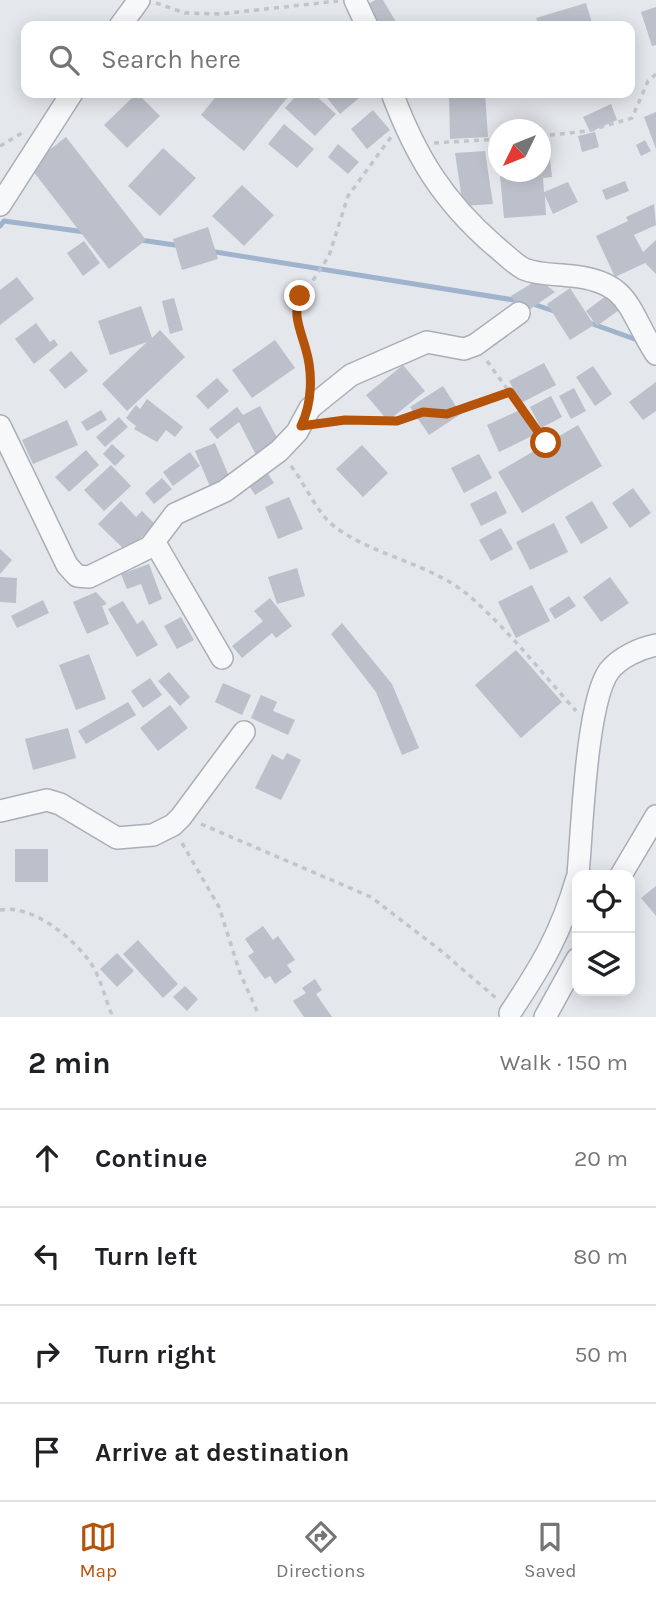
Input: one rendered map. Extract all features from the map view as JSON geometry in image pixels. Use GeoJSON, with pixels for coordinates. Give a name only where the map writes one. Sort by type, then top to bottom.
{"type":"FeatureCollection","features":[{"type":"Feature","properties":{"kind":"street"},"geometry":{"type":"LineString","coordinates":[[124,21],[139,0]]}},
{"type":"Feature","properties":{"kind":"street"},"geometry":{"type":"LineString","coordinates":[[348,1],[363,21]]}},
{"type":"Feature","properties":{"kind":"street"},"geometry":{"type":"LineString","coordinates":[[0,205],[69,98]]}},
{"type":"Feature","properties":{"kind":"street"},"geometry":{"type":"LineString","coordinates":[[394,98],[412,144],[452,204],[526,270],[590,278],[614,288],[629,303],[656,354]]}},
{"type":"Feature","properties":{"kind":"street"},"geometry":{"type":"LineString","coordinates":[[0,426],[71,571],[89,577],[155,543],[175,514],[226,491],[279,451],[306,417],[351,375],[418,344],[427,342],[464,349],[475,345],[519,313]]}},
{"type":"Feature","properties":{"kind":"street"},"geometry":{"type":"LineString","coordinates":[[155,543],[222,658]]}},
{"type":"Feature","properties":{"kind":"street"},"geometry":{"type":"LineString","coordinates":[[578,870],[585,774],[598,704],[608,672],[634,652],[656,645]]}},
{"type":"Feature","properties":{"kind":"street"},"geometry":{"type":"LineString","coordinates":[[0,811],[47,800],[60,804],[117,838],[153,835],[177,821],[244,732]]}},
{"type":"Feature","properties":{"kind":"street"},"geometry":{"type":"LineString","coordinates":[[624,870],[656,816]]}},
{"type":"Feature","properties":{"kind":"street"},"geometry":{"type":"LineString","coordinates":[[510,1013],[545,960],[564,924],[572,897]]}},
{"type":"Feature","properties":{"kind":"street"},"geometry":{"type":"LineString","coordinates":[[545,1017],[572,968]]}},
{"type":"Feature","properties":{"kind":"path"},"geometry":{"type":"LineString","coordinates":[[147,0],[185,13],[220,14],[348,1]]}},
{"type":"Feature","properties":{"kind":"path"},"geometry":{"type":"LineString","coordinates":[[551,135],[588,131],[632,118],[648,81],[656,74]]}},
{"type":"Feature","properties":{"kind":"path"},"geometry":{"type":"LineString","coordinates":[[402,122],[348,196],[329,256],[296,306],[307,352],[306,417],[397,421],[423,412],[447,414],[510,392]]}},
{"type":"Feature","properties":{"kind":"path"},"geometry":{"type":"LineString","coordinates":[[412,144],[488,140]]}},
{"type":"Feature","properties":{"kind":"path"},"geometry":{"type":"LineString","coordinates":[[475,345],[546,443]]}},
{"type":"Feature","properties":{"kind":"path"},"geometry":{"type":"LineString","coordinates":[[279,451],[308,486],[319,510],[337,528],[442,578],[466,593],[577,713]]}},
{"type":"Feature","properties":{"kind":"path"},"geometry":{"type":"LineString","coordinates":[[177,821],[219,907],[240,973],[257,1011]]}},
{"type":"Feature","properties":{"kind":"path"},"geometry":{"type":"LineString","coordinates":[[177,821],[217,828],[371,897],[440,950],[510,1013]]}},
{"type":"Feature","properties":{"kind":"path"},"geometry":{"type":"LineString","coordinates":[[0,909],[7,908],[39,916],[76,947],[91,963],[113,1017]]}},
{"type":"Feature","properties":{"kind":"building"},"geometry":{"type":"Polygon","coordinates":[[[375,0],[383,0],[395,21],[373,21],[364,7],[375,0]]]}},
{"type":"Feature","properties":{"kind":"building"},"geometry":{"type":"Polygon","coordinates":[[[586,3],[591,21],[537,21],[536,18],[586,3]]]}},
{"type":"Feature","properties":{"kind":"building"},"geometry":{"type":"Polygon","coordinates":[[[656,7],[656,45],[652,46],[641,12],[656,7]]]}},
{"type":"Feature","properties":{"kind":"building"},"geometry":{"type":"Polygon","coordinates":[[[132,98],[142,98],[160,116],[127,148],[104,125],[132,98]]]}},
{"type":"Feature","properties":{"kind":"building"},"geometry":{"type":"Polygon","coordinates":[[[215,98],[287,98],[244,151],[201,115],[215,98]]]}},
{"type":"Feature","properties":{"kind":"building"},"geometry":{"type":"Polygon","coordinates":[[[294,98],[318,98],[336,114],[315,136],[285,108],[294,98]]]}},
{"type":"Feature","properties":{"kind":"building"},"geometry":{"type":"Polygon","coordinates":[[[327,98],[359,98],[340,114],[327,98]]]}},
{"type":"Feature","properties":{"kind":"building"},"geometry":{"type":"Polygon","coordinates":[[[449,98],[485,98],[488,137],[450,139],[449,98]]]}},
{"type":"Feature","properties":{"kind":"building"},"geometry":{"type":"Polygon","coordinates":[[[611,104],[617,120],[590,132],[583,117],[611,104]]]}},
{"type":"Feature","properties":{"kind":"building"},"geometry":{"type":"Polygon","coordinates":[[[373,110],[390,130],[367,149],[351,129],[373,110]]]}},
{"type":"Feature","properties":{"kind":"building"},"geometry":{"type":"Polygon","coordinates":[[[656,112],[656,149],[644,117],[656,112]]]}},
{"type":"Feature","properties":{"kind":"building"},"geometry":{"type":"Polygon","coordinates":[[[284,124],[314,149],[297,168],[268,144],[284,124]]]}},
{"type":"Feature","properties":{"kind":"building"},"geometry":{"type":"Polygon","coordinates":[[[595,132],[599,147],[582,152],[578,136],[595,132]]]}},
{"type":"Feature","properties":{"kind":"building"},"geometry":{"type":"Polygon","coordinates":[[[66,137],[146,240],[109,269],[29,166],[66,137]]]}},
{"type":"Feature","properties":{"kind":"building"},"geometry":{"type":"Polygon","coordinates":[[[645,140],[651,151],[641,156],[636,145],[645,140]]]}},
{"type":"Feature","properties":{"kind":"building"},"geometry":{"type":"Polygon","coordinates":[[[338,144],[359,162],[348,174],[328,157],[338,144]]]}},
{"type":"Feature","properties":{"kind":"building"},"geometry":{"type":"Polygon","coordinates":[[[163,148],[196,178],[160,216],[128,186],[163,148]]]}},
{"type":"Feature","properties":{"kind":"building"},"geometry":{"type":"Polygon","coordinates":[[[485,151],[493,204],[463,206],[455,153],[485,151]]]}},
{"type":"Feature","properties":{"kind":"building"},"geometry":{"type":"Polygon","coordinates":[[[625,181],[629,191],[606,200],[602,190],[625,181]]]}},
{"type":"Feature","properties":{"kind":"building"},"geometry":{"type":"Polygon","coordinates":[[[501,182],[543,182],[544,192],[568,182],[578,202],[553,214],[545,196],[546,215],[504,218],[501,182]]]}},
{"type":"Feature","properties":{"kind":"building"},"geometry":{"type":"Polygon","coordinates":[[[242,185],[274,215],[244,246],[212,216],[242,185]]]}},
{"type":"Feature","properties":{"kind":"building"},"geometry":{"type":"Polygon","coordinates":[[[654,204],[656,225],[634,235],[643,252],[656,240],[656,274],[645,263],[615,277],[596,236],[628,221],[626,217],[654,204]]]}},
{"type":"Feature","properties":{"kind":"building"},"geometry":{"type":"Polygon","coordinates":[[[208,227],[218,259],[182,270],[173,239],[208,227]]]}},
{"type":"Feature","properties":{"kind":"building"},"geometry":{"type":"Polygon","coordinates":[[[84,241],[100,263],[83,276],[67,253],[84,241]]]}},
{"type":"Feature","properties":{"kind":"building"},"geometry":{"type":"Polygon","coordinates":[[[17,277],[34,299],[0,325],[0,290],[17,277]]]}},
{"type":"Feature","properties":{"kind":"building"},"geometry":{"type":"Polygon","coordinates":[[[539,279],[555,292],[523,314],[511,296],[539,279]]]}},
{"type":"Feature","properties":{"kind":"building"},"geometry":{"type":"Polygon","coordinates":[[[570,288],[594,325],[570,340],[547,304],[570,288]]]}},
{"type":"Feature","properties":{"kind":"building"},"geometry":{"type":"Polygon","coordinates":[[[611,292],[622,308],[597,326],[586,311],[611,292]]]}},
{"type":"Feature","properties":{"kind":"building"},"geometry":{"type":"Polygon","coordinates":[[[174,298],[183,330],[170,334],[162,301],[174,298]]]}},
{"type":"Feature","properties":{"kind":"building"},"geometry":{"type":"Polygon","coordinates":[[[141,306],[152,338],[160,330],[185,357],[127,411],[102,384],[147,342],[110,355],[98,321],[141,306]]]}},
{"type":"Feature","properties":{"kind":"building"},"geometry":{"type":"Polygon","coordinates":[[[36,323],[50,342],[54,339],[58,345],[34,364],[15,339],[36,323]]]}},
{"type":"Feature","properties":{"kind":"building"},"geometry":{"type":"Polygon","coordinates":[[[275,340],[295,368],[252,398],[232,370],[275,340]]]}},
{"type":"Feature","properties":{"kind":"building"},"geometry":{"type":"Polygon","coordinates":[[[71,351],[88,371],[65,389],[49,370],[71,351]]]}},
{"type":"Feature","properties":{"kind":"building"},"geometry":{"type":"Polygon","coordinates":[[[544,363],[556,385],[521,403],[509,381],[544,363]]]}},
{"type":"Feature","properties":{"kind":"building"},"geometry":{"type":"Polygon","coordinates":[[[403,365],[425,391],[388,421],[366,395],[403,365]]]}},
{"type":"Feature","properties":{"kind":"building"},"geometry":{"type":"Polygon","coordinates":[[[593,366],[612,394],[595,406],[576,377],[593,366]]]}},
{"type":"Feature","properties":{"kind":"building"},"geometry":{"type":"Polygon","coordinates":[[[217,378],[229,391],[208,409],[196,396],[217,378]]]}},
{"type":"Feature","properties":{"kind":"building"},"geometry":{"type":"Polygon","coordinates":[[[656,382],[656,411],[643,420],[629,402],[656,382]]]}},
{"type":"Feature","properties":{"kind":"building"},"geometry":{"type":"Polygon","coordinates":[[[443,386],[461,414],[429,435],[410,407],[443,386]]]}},
{"type":"Feature","properties":{"kind":"building"},"geometry":{"type":"Polygon","coordinates":[[[574,388],[586,411],[571,419],[559,396],[574,388]]]}},
{"type":"Feature","properties":{"kind":"building"},"geometry":{"type":"Polygon","coordinates":[[[551,396],[562,417],[541,428],[530,407],[551,396]]]}},
{"type":"Feature","properties":{"kind":"building"},"geometry":{"type":"Polygon","coordinates":[[[147,399],[183,427],[175,437],[166,430],[157,442],[134,429],[136,426],[126,418],[136,405],[140,409],[147,399]]]}},
{"type":"Feature","properties":{"kind":"building"},"geometry":{"type":"Polygon","coordinates":[[[260,406],[280,443],[256,455],[239,422],[217,439],[209,429],[237,407],[243,415],[260,406]]]}},
{"type":"Feature","properties":{"kind":"building"},"geometry":{"type":"Polygon","coordinates":[[[522,409],[534,435],[499,452],[487,425],[522,409]]]}},
{"type":"Feature","properties":{"kind":"building"},"geometry":{"type":"Polygon","coordinates":[[[101,410],[107,420],[87,431],[81,422],[101,410]]]}},
{"type":"Feature","properties":{"kind":"building"},"geometry":{"type":"Polygon","coordinates":[[[119,417],[128,427],[105,447],[96,437],[119,417]]]}},
{"type":"Feature","properties":{"kind":"building"},"geometry":{"type":"Polygon","coordinates":[[[67,420],[78,445],[33,464],[22,440],[67,420]]]}},
{"type":"Feature","properties":{"kind":"building"},"geometry":{"type":"Polygon","coordinates":[[[578,425],[602,466],[522,513],[498,472],[578,425]]]}},
{"type":"Feature","properties":{"kind":"building"},"geometry":{"type":"Polygon","coordinates":[[[215,443],[231,481],[211,489],[195,451],[215,443]]]}},
{"type":"Feature","properties":{"kind":"building"},"geometry":{"type":"Polygon","coordinates":[[[112,444],[125,456],[115,466],[103,454],[112,444]]]}},
{"type":"Feature","properties":{"kind":"building"},"geometry":{"type":"Polygon","coordinates":[[[362,445],[388,473],[363,497],[336,469],[362,445]]]}},
{"type":"Feature","properties":{"kind":"building"},"geometry":{"type":"Polygon","coordinates":[[[86,450],[99,465],[69,492],[55,477],[86,450]]]}},
{"type":"Feature","properties":{"kind":"building"},"geometry":{"type":"Polygon","coordinates":[[[190,452],[200,466],[173,486],[163,472],[190,452]]]}},
{"type":"Feature","properties":{"kind":"building"},"geometry":{"type":"Polygon","coordinates":[[[479,454],[492,478],[464,493],[451,468],[479,454]]]}},
{"type":"Feature","properties":{"kind":"building"},"geometry":{"type":"Polygon","coordinates":[[[111,465],[131,486],[104,511],[84,490],[111,465]]]}},
{"type":"Feature","properties":{"kind":"building"},"geometry":{"type":"Polygon","coordinates":[[[267,472],[274,483],[255,495],[248,484],[267,472]]]}},
{"type":"Feature","properties":{"kind":"building"},"geometry":{"type":"Polygon","coordinates":[[[162,478],[172,489],[154,504],[145,493],[162,478]]]}},
{"type":"Feature","properties":{"kind":"building"},"geometry":{"type":"Polygon","coordinates":[[[633,488],[651,513],[630,528],[612,503],[633,488]]]}},
{"type":"Feature","properties":{"kind":"building"},"geometry":{"type":"Polygon","coordinates":[[[496,491],[507,513],[481,526],[470,504],[496,491]]]}},
{"type":"Feature","properties":{"kind":"building"},"geometry":{"type":"Polygon","coordinates":[[[289,497],[303,529],[278,539],[265,507],[289,497]]]}},
{"type":"Feature","properties":{"kind":"building"},"geometry":{"type":"Polygon","coordinates":[[[121,501],[136,517],[142,511],[155,524],[127,552],[98,524],[121,501]]]}},
{"type":"Feature","properties":{"kind":"building"},"geometry":{"type":"Polygon","coordinates":[[[592,501],[608,528],[581,544],[565,517],[592,501]]]}},
{"type":"Feature","properties":{"kind":"building"},"geometry":{"type":"Polygon","coordinates":[[[554,523],[568,552],[530,570],[516,542],[554,523]]]}},
{"type":"Feature","properties":{"kind":"building"},"geometry":{"type":"Polygon","coordinates":[[[501,528],[513,549],[491,561],[479,540],[501,528]]]}},
{"type":"Feature","properties":{"kind":"building"},"geometry":{"type":"Polygon","coordinates":[[[0,549],[12,560],[0,574],[0,549]]]}},
{"type":"Feature","properties":{"kind":"building"},"geometry":{"type":"Polygon","coordinates":[[[149,564],[162,599],[149,605],[141,584],[127,589],[121,574],[149,564]]]}},
{"type":"Feature","properties":{"kind":"building"},"geometry":{"type":"Polygon","coordinates":[[[297,568],[305,596],[277,604],[268,577],[297,568]]]}},
{"type":"Feature","properties":{"kind":"building"},"geometry":{"type":"Polygon","coordinates":[[[0,577],[17,578],[16,603],[0,602],[0,577]]]}},
{"type":"Feature","properties":{"kind":"building"},"geometry":{"type":"Polygon","coordinates":[[[610,577],[629,603],[601,622],[583,597],[610,577]]]}},
{"type":"Feature","properties":{"kind":"building"},"geometry":{"type":"Polygon","coordinates":[[[532,585],[550,621],[516,638],[498,602],[532,585]]]}},
{"type":"Feature","properties":{"kind":"building"},"geometry":{"type":"Polygon","coordinates":[[[96,592],[107,604],[102,606],[109,624],[87,634],[73,602],[96,592]]]}},
{"type":"Feature","properties":{"kind":"building"},"geometry":{"type":"Polygon","coordinates":[[[569,596],[576,606],[555,619],[549,609],[569,596]]]}},
{"type":"Feature","properties":{"kind":"building"},"geometry":{"type":"Polygon","coordinates":[[[270,598],[292,626],[276,638],[272,633],[242,658],[232,646],[263,621],[254,611],[270,598]]]}},
{"type":"Feature","properties":{"kind":"building"},"geometry":{"type":"Polygon","coordinates":[[[43,600],[49,613],[17,628],[11,616],[43,600]]]}},
{"type":"Feature","properties":{"kind":"building"},"geometry":{"type":"Polygon","coordinates":[[[123,601],[137,624],[143,620],[158,645],[137,657],[108,609],[123,601]]]}},
{"type":"Feature","properties":{"kind":"building"},"geometry":{"type":"Polygon","coordinates":[[[181,617],[194,640],[177,649],[164,626],[181,617]]]}},
{"type":"Feature","properties":{"kind":"building"},"geometry":{"type":"Polygon","coordinates":[[[342,623],[392,684],[419,748],[402,755],[376,692],[331,634],[342,623]]]}},
{"type":"Feature","properties":{"kind":"building"},"geometry":{"type":"Polygon","coordinates":[[[516,650],[562,702],[521,738],[475,685],[516,650]]]}},
{"type":"Feature","properties":{"kind":"building"},"geometry":{"type":"Polygon","coordinates":[[[89,654],[106,699],[76,710],[59,665],[89,654]]]}},
{"type":"Feature","properties":{"kind":"building"},"geometry":{"type":"Polygon","coordinates":[[[169,672],[190,697],[180,706],[158,681],[169,672]]]}},
{"type":"Feature","properties":{"kind":"building"},"geometry":{"type":"Polygon","coordinates":[[[150,678],[162,695],[143,708],[131,691],[150,678]]]}},
{"type":"Feature","properties":{"kind":"building"},"geometry":{"type":"Polygon","coordinates":[[[223,683],[251,695],[242,715],[215,702],[223,683]]]}},
{"type":"Feature","properties":{"kind":"building"},"geometry":{"type":"Polygon","coordinates":[[[261,695],[277,702],[273,711],[295,720],[288,735],[251,718],[261,695]]]}},
{"type":"Feature","properties":{"kind":"building"},"geometry":{"type":"Polygon","coordinates":[[[128,702],[136,715],[86,744],[78,731],[128,702]]]}},
{"type":"Feature","properties":{"kind":"building"},"geometry":{"type":"Polygon","coordinates":[[[170,705],[188,728],[158,751],[140,728],[170,705]]]}},
{"type":"Feature","properties":{"kind":"building"},"geometry":{"type":"Polygon","coordinates":[[[68,728],[76,758],[33,770],[25,739],[68,728]]]}},
{"type":"Feature","properties":{"kind":"building"},"geometry":{"type":"Polygon","coordinates":[[[287,753],[301,760],[281,800],[255,788],[272,754],[283,760],[287,753]]]}},
{"type":"Feature","properties":{"kind":"building"},"geometry":{"type":"Polygon","coordinates":[[[15,849],[48,849],[48,882],[15,882],[15,849]]]}},
{"type":"Feature","properties":{"kind":"building"},"geometry":{"type":"Polygon","coordinates":[[[656,886],[656,916],[641,898],[656,886]]]}},
{"type":"Feature","properties":{"kind":"building"},"geometry":{"type":"Polygon","coordinates":[[[263,926],[273,940],[278,936],[295,960],[287,965],[292,972],[275,984],[270,976],[265,979],[248,956],[254,952],[245,939],[263,926]]]}},
{"type":"Feature","properties":{"kind":"building"},"geometry":{"type":"Polygon","coordinates":[[[138,940],[178,984],[163,998],[123,954],[138,940]]]}},
{"type":"Feature","properties":{"kind":"building"},"geometry":{"type":"Polygon","coordinates":[[[117,953],[134,971],[117,987],[100,969],[117,953]]]}},
{"type":"Feature","properties":{"kind":"building"},"geometry":{"type":"Polygon","coordinates":[[[315,979],[322,990],[316,994],[332,1017],[304,1017],[293,1001],[306,993],[302,988],[315,979]]]}},
{"type":"Feature","properties":{"kind":"building"},"geometry":{"type":"Polygon","coordinates":[[[185,986],[198,999],[187,1011],[173,997],[185,986]]]}},
{"type":"Feature","properties":{"kind":"waterway"},"geometry":{"type":"LineString","coordinates":[[0,226],[4,221],[85,232]]}},
{"type":"Feature","properties":{"kind":"waterway"},"geometry":{"type":"LineString","coordinates":[[140,240],[182,246]]}},
{"type":"Feature","properties":{"kind":"waterway"},"geometry":{"type":"LineString","coordinates":[[209,251],[520,301]]}},
{"type":"Feature","properties":{"kind":"waterway"},"geometry":{"type":"LineString","coordinates":[[530,303],[554,311]]}},
{"type":"Feature","properties":{"kind":"waterway"},"geometry":{"type":"LineString","coordinates":[[590,323],[640,341]]}},
{"type":"Feature","properties":{"kind":"route"},"geometry":{"type":"LineString","coordinates":[[300,296],[296,316],[307,352],[310,408],[301,426],[345,420],[397,421],[423,412],[447,414],[510,392],[546,443]]}}]}
